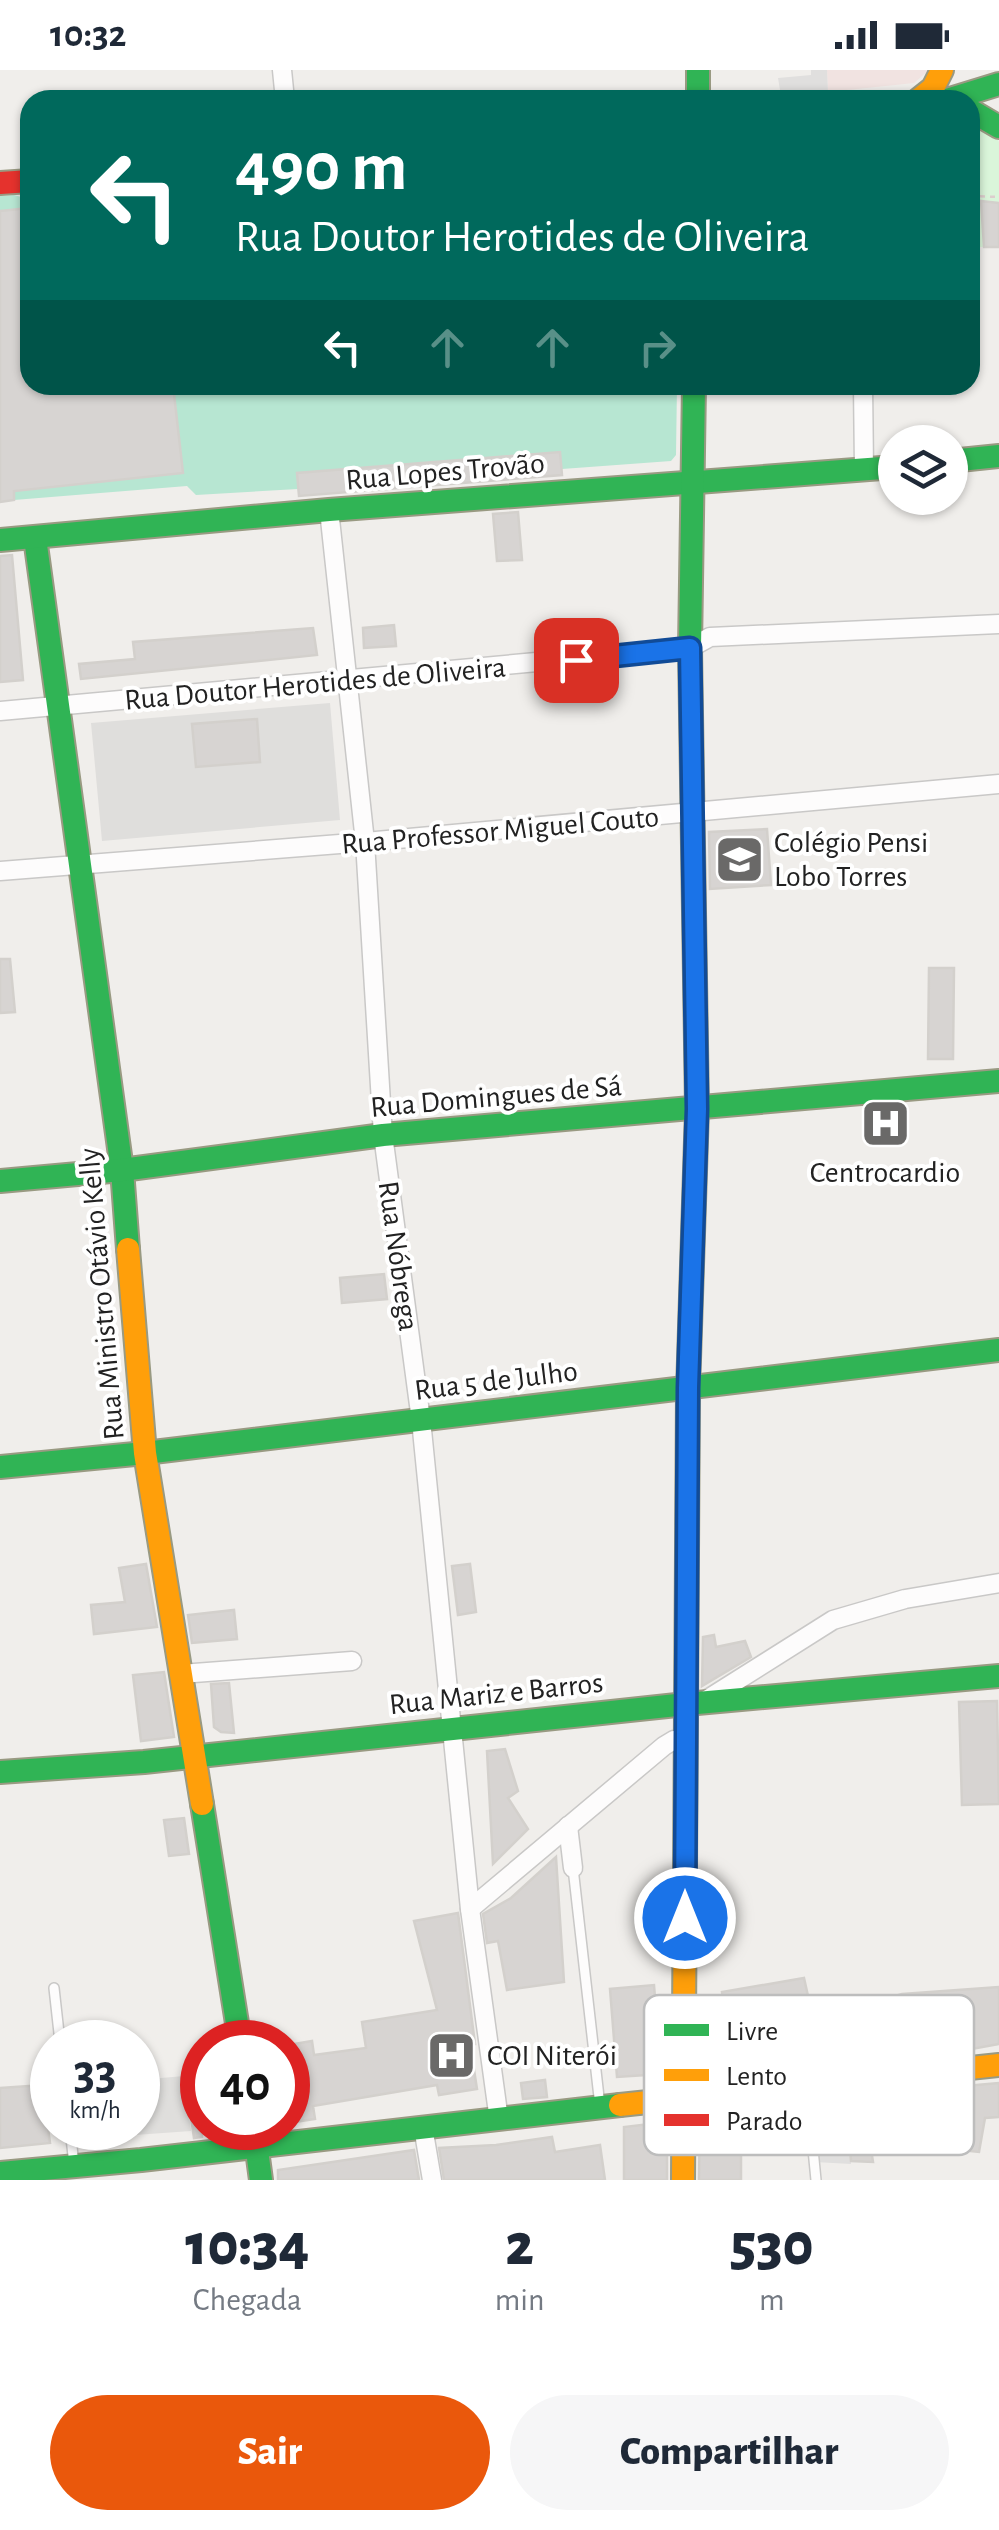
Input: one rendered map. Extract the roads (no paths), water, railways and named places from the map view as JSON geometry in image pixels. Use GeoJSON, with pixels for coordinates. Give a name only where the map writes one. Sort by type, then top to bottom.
{"type":"FeatureCollection","features":[{"type":"Feature","properties":{"kind":"street"},"geometry":{"type":"LineString","coordinates":[[685,1995],[686,1740],[694,1703],[688,1388],[697,1109],[690,648],[694,395]]}},
{"type":"Feature","properties":{"kind":"street"},"geometry":{"type":"LineString","coordinates":[[862,395],[864,469]]}},
{"type":"Feature","properties":{"kind":"street"},"geometry":{"type":"LineString","coordinates":[[968,459],[999,456]]}},
{"type":"Feature","properties":{"kind":"street","name":"Rua Lopes Trovão"},"geometry":{"type":"LineString","coordinates":[[0,540],[693,480],[878,468]]}},
{"type":"Feature","properties":{"kind":"street","name":"Rua Nóbrega"},"geometry":{"type":"LineString","coordinates":[[329,510],[364,842],[383,1134],[420,1420],[470,1909],[498,2120]]}},
{"type":"Feature","properties":{"kind":"street","name":"Rua Ministro Otávio Kelly"},"geometry":{"type":"LineString","coordinates":[[35,538],[122,1170],[146,1453],[236,2020]]}},
{"type":"Feature","properties":{"kind":"street","name":"Rua Doutor Herotides de Oliveira"},"geometry":{"type":"LineString","coordinates":[[0,711],[690,648],[710,637],[999,624]]}},
{"type":"Feature","properties":{"kind":"street","name":"Rua Professor Miguel Couto"},"geometry":{"type":"LineString","coordinates":[[0,871],[999,784]]}},
{"type":"Feature","properties":{"kind":"street","name":"Rua Domingues de Sá"},"geometry":{"type":"LineString","coordinates":[[0,1182],[122,1170],[383,1134],[999,1082]]}},
{"type":"Feature","properties":{"kind":"street","name":"Rua 5 de Julho"},"geometry":{"type":"LineString","coordinates":[[0,1467],[146,1453],[999,1350]]}},
{"type":"Feature","properties":{"kind":"street"},"geometry":{"type":"LineString","coordinates":[[694,1703],[833,1620],[905,1599],[999,1583]]}},
{"type":"Feature","properties":{"kind":"street"},"geometry":{"type":"LineString","coordinates":[[181,1674],[352,1660]]}},
{"type":"Feature","properties":{"kind":"street","name":"Rua Mariz e Barros"},"geometry":{"type":"LineString","coordinates":[[0,1772],[144,1762],[694,1703],[999,1676]]}},
{"type":"Feature","properties":{"kind":"street"},"geometry":{"type":"LineString","coordinates":[[470,1909],[664,1746],[674,1740],[686,1740]]}},
{"type":"Feature","properties":{"kind":"street"},"geometry":{"type":"LineString","coordinates":[[568,1826],[573,1868]]}},
{"type":"Feature","properties":{"kind":"street"},"geometry":{"type":"LineString","coordinates":[[974,2067],[999,2064]]}},
{"type":"Feature","properties":{"kind":"street"},"geometry":{"type":"LineString","coordinates":[[310,2133],[422,2128],[644,2104]]}},
{"type":"Feature","properties":{"kind":"street"},"geometry":{"type":"LineString","coordinates":[[422,2128],[432,2180]]}},
{"type":"Feature","properties":{"kind":"street"},"geometry":{"type":"LineString","coordinates":[[0,2173],[74,2168],[180,2149]]}},
{"type":"Feature","properties":{"kind":"street"},"geometry":{"type":"LineString","coordinates":[[257,2150],[261,2180]]}},
{"type":"Feature","properties":{"kind":"street"},"geometry":{"type":"LineString","coordinates":[[683,2155],[683,2180]]}},
{"type":"Feature","properties":{"kind":"lane"},"geometry":{"type":"LineString","coordinates":[[573,1868],[600,2108]]}},
{"type":"Feature","properties":{"kind":"lane"},"geometry":{"type":"LineString","coordinates":[[54,1988],[58,2020]]}},
{"type":"Feature","properties":{"kind":"lane"},"geometry":{"type":"LineString","coordinates":[[72,2150],[74,2168]]}},
{"type":"Feature","properties":{"kind":"lane"},"geometry":{"type":"LineString","coordinates":[[814,2155],[816,2180]]}},
{"type":"Feature","properties":{"kind":"place","name":"Colégio Pensi Lobo Torres"},"geometry":{"type":"Point","coordinates":[739,859]}},
{"type":"Feature","properties":{"kind":"place","name":"Centrocardio"},"geometry":{"type":"Point","coordinates":[885,1123]}},
{"type":"Feature","properties":{"kind":"place","name":"COI Niterói"},"geometry":{"type":"Point","coordinates":[452,2055]}}]}
